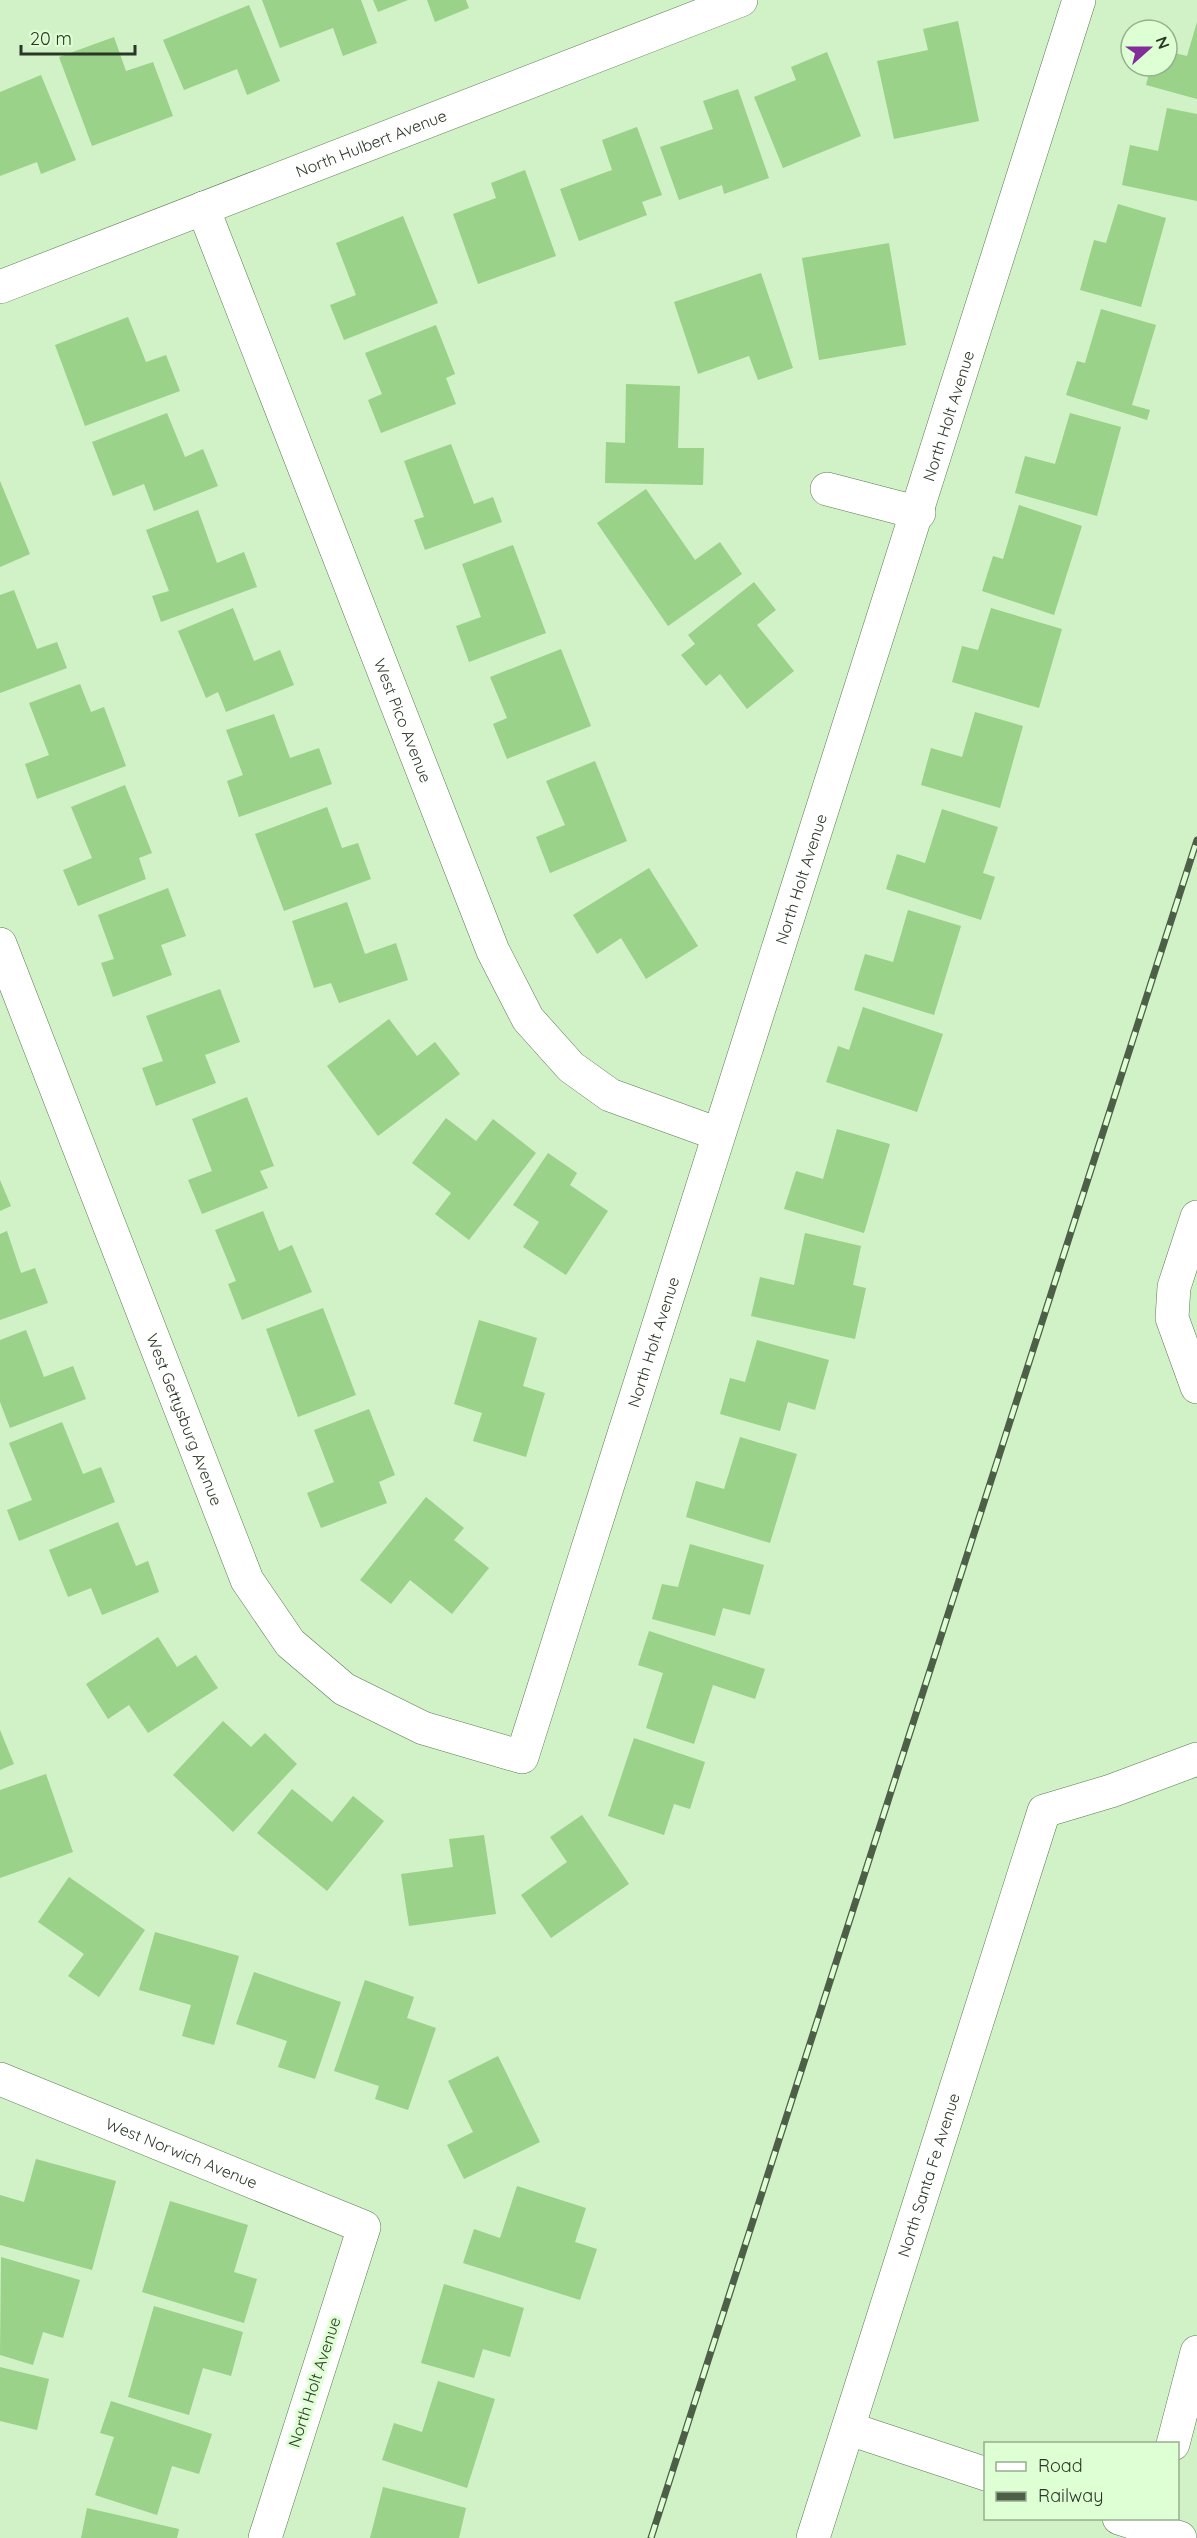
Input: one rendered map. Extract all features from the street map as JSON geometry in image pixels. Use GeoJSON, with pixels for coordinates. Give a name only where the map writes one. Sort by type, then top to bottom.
{"type":"FeatureCollection","features":[{"type":"Feature","properties":{"kind":"street","name":"North Hulbert Avenue"},"geometry":{"type":"LineString","coordinates":[[0,287],[741,0]]}},
{"type":"Feature","properties":{"kind":"street","name":"North Holt Avenue"},"geometry":{"type":"LineString","coordinates":[[522,1757],[718,1134],[919,513],[1079,0]]}},
{"type":"Feature","properties":{"kind":"street","name":"West Pico Avenue"},"geometry":{"type":"LineString","coordinates":[[203,208],[493,951],[528,1019],[571,1067],[610,1095],[718,1134]]}},
{"type":"Feature","properties":{"kind":"street"},"geometry":{"type":"LineString","coordinates":[[827,489],[919,513]]}},
{"type":"Feature","properties":{"kind":"street","name":"West Gettysburg Avenue"},"geometry":{"type":"LineString","coordinates":[[0,944],[247,1580],[290,1643],[344,1689],[423,1728],[522,1757]]}},
{"type":"Feature","properties":{"kind":"street"},"geometry":{"type":"LineString","coordinates":[[1197,1217],[1174,1287],[1172,1318],[1197,1387]]}},
{"type":"Feature","properties":{"kind":"street","name":"North Santa Fe Avenue"},"geometry":{"type":"LineString","coordinates":[[813,2538],[850,2428],[1044,1811],[1111,1791],[1197,1759]]}},
{"type":"Feature","properties":{"kind":"street","name":"West Norwich Avenue"},"geometry":{"type":"LineString","coordinates":[[0,2079],[364,2227]]}},
{"type":"Feature","properties":{"kind":"street","name":"North Holt Avenue"},"geometry":{"type":"LineString","coordinates":[[265,2538],[364,2227]]}},
{"type":"Feature","properties":{"kind":"street"},"geometry":{"type":"LineString","coordinates":[[1174,2442],[1197,2352]]}},
{"type":"Feature","properties":{"kind":"street"},"geometry":{"type":"LineString","coordinates":[[850,2428],[984,2473]]}},
{"type":"Feature","properties":{"kind":"street"},"geometry":{"type":"LineString","coordinates":[[1125,2520],[1158,2531]]}},
{"type":"Feature","properties":{"kind":"building"},"geometry":{"type":"Polygon","coordinates":[[[262,0],[361,0],[377,43],[343,56],[333,28],[280,48],[262,0]]]}},
{"type":"Feature","properties":{"kind":"building"},"geometry":{"type":"Polygon","coordinates":[[[373,0],[408,0],[378,12],[373,0]]]}},
{"type":"Feature","properties":{"kind":"building"},"geometry":{"type":"Polygon","coordinates":[[[427,0],[466,0],[469,8],[435,22],[427,0]]]}},
{"type":"Feature","properties":{"kind":"building"},"geometry":{"type":"Polygon","coordinates":[[[249,5],[280,81],[247,95],[237,69],[184,90],[163,40],[249,5]]]}},
{"type":"Feature","properties":{"kind":"building"},"geometry":{"type":"Polygon","coordinates":[[[958,21],[979,121],[894,139],[877,61],[928,50],[923,29],[958,21]]]}},
{"type":"Feature","properties":{"kind":"building"},"geometry":{"type":"Polygon","coordinates":[[[1197,22],[1197,99],[1146,85],[1148,78],[1179,78],[1179,54],[1187,56],[1197,22]]]}},
{"type":"Feature","properties":{"kind":"building"},"geometry":{"type":"Polygon","coordinates":[[[114,37],[126,71],[153,62],[173,116],[92,146],[59,57],[114,37]]]}},
{"type":"Feature","properties":{"kind":"building"},"geometry":{"type":"Polygon","coordinates":[[[827,52],[861,136],[783,168],[754,97],[796,80],[791,67],[827,52]]]}},
{"type":"Feature","properties":{"kind":"building"},"geometry":{"type":"Polygon","coordinates":[[[41,75],[76,160],[41,174],[37,162],[0,176],[0,92],[41,75]]]}},
{"type":"Feature","properties":{"kind":"building"},"geometry":{"type":"Polygon","coordinates":[[[738,89],[769,178],[724,194],[722,185],[679,200],[660,147],[713,129],[703,101],[738,89]]]}},
{"type":"Feature","properties":{"kind":"building"},"geometry":{"type":"Polygon","coordinates":[[[1167,108],[1197,114],[1197,201],[1122,185],[1130,145],[1158,151],[1167,108]]]}},
{"type":"Feature","properties":{"kind":"building"},"geometry":{"type":"Polygon","coordinates":[[[637,127],[662,195],[642,202],[647,215],[579,241],[560,189],[612,170],[602,140],[637,127]]]}},
{"type":"Feature","properties":{"kind":"building"},"geometry":{"type":"Polygon","coordinates":[[[525,170],[556,256],[478,284],[453,214],[496,198],[491,183],[525,170]]]}},
{"type":"Feature","properties":{"kind":"building"},"geometry":{"type":"Polygon","coordinates":[[[1118,204],[1166,218],[1141,307],[1080,290],[1094,240],[1106,243],[1118,204]]]}},
{"type":"Feature","properties":{"kind":"building"},"geometry":{"type":"Polygon","coordinates":[[[403,216],[438,303],[344,340],[330,305],[356,295],[336,243],[403,216]]]}},
{"type":"Feature","properties":{"kind":"building"},"geometry":{"type":"Polygon","coordinates":[[[889,243],[906,345],[819,360],[802,258],[889,243]]]}},
{"type":"Feature","properties":{"kind":"building"},"geometry":{"type":"Polygon","coordinates":[[[761,273],[793,368],[758,380],[749,356],[698,374],[674,302],[761,273]]]}},
{"type":"Feature","properties":{"kind":"building"},"geometry":{"type":"Polygon","coordinates":[[[1101,309],[1156,325],[1132,405],[1150,410],[1147,420],[1066,395],[1077,361],[1085,363],[1101,309]]]}},
{"type":"Feature","properties":{"kind":"building"},"geometry":{"type":"Polygon","coordinates":[[[128,317],[146,362],[166,355],[180,391],[85,426],[55,345],[128,317]]]}},
{"type":"Feature","properties":{"kind":"building"},"geometry":{"type":"Polygon","coordinates":[[[436,325],[455,374],[446,378],[456,404],[381,433],[368,400],[382,394],[365,353],[436,325]]]}},
{"type":"Feature","properties":{"kind":"building"},"geometry":{"type":"Polygon","coordinates":[[[626,384],[680,386],[678,448],[704,448],[703,485],[605,483],[606,442],[625,443],[626,384]]]}},
{"type":"Feature","properties":{"kind":"building"},"geometry":{"type":"Polygon","coordinates":[[[167,413],[185,457],[203,449],[218,486],[154,511],[144,484],[113,496],[92,442],[167,413]]]}},
{"type":"Feature","properties":{"kind":"building"},"geometry":{"type":"Polygon","coordinates":[[[1070,413],[1121,427],[1097,516],[1015,493],[1025,456],[1055,464],[1070,413]]]}},
{"type":"Feature","properties":{"kind":"building"},"geometry":{"type":"Polygon","coordinates":[[[451,444],[474,504],[493,497],[502,522],[425,550],[414,520],[424,517],[404,461],[451,444]]]}},
{"type":"Feature","properties":{"kind":"building"},"geometry":{"type":"Polygon","coordinates":[[[0,481],[30,554],[0,567],[0,481]]]}},
{"type":"Feature","properties":{"kind":"building"},"geometry":{"type":"Polygon","coordinates":[[[646,489],[695,560],[720,542],[742,574],[668,626],[597,523],[646,489]]]}},
{"type":"Feature","properties":{"kind":"building"},"geometry":{"type":"Polygon","coordinates":[[[1019,505],[1082,526],[1054,615],[982,591],[993,556],[1003,559],[1019,505]]]}},
{"type":"Feature","properties":{"kind":"building"},"geometry":{"type":"Polygon","coordinates":[[[198,510],[217,563],[244,552],[257,587],[161,622],[152,596],[169,591],[146,530],[198,510]]]}},
{"type":"Feature","properties":{"kind":"building"},"geometry":{"type":"Polygon","coordinates":[[[513,545],[546,633],[469,662],[456,626],[481,617],[462,564],[513,545]]]}},
{"type":"Feature","properties":{"kind":"building"},"geometry":{"type":"Polygon","coordinates":[[[754,582],[776,610],[757,625],[794,671],[747,709],[720,674],[706,686],[681,655],[695,644],[688,635],[754,582]]]}},
{"type":"Feature","properties":{"kind":"building"},"geometry":{"type":"Polygon","coordinates":[[[14,590],[37,649],[57,642],[67,668],[0,693],[0,595],[14,590]]]}},
{"type":"Feature","properties":{"kind":"building"},"geometry":{"type":"Polygon","coordinates":[[[233,608],[254,661],[280,650],[294,685],[226,712],[218,692],[206,698],[178,631],[233,608]]]}},
{"type":"Feature","properties":{"kind":"building"},"geometry":{"type":"Polygon","coordinates":[[[991,608],[1062,629],[1039,708],[952,682],[962,646],[978,650],[991,608]]]}},
{"type":"Feature","properties":{"kind":"building"},"geometry":{"type":"Polygon","coordinates":[[[561,649],[591,726],[507,759],[493,724],[507,718],[490,677],[561,649]]]}},
{"type":"Feature","properties":{"kind":"building"},"geometry":{"type":"Polygon","coordinates":[[[80,684],[91,712],[104,707],[126,766],[37,799],[25,764],[49,755],[29,703],[80,684]]]}},
{"type":"Feature","properties":{"kind":"building"},"geometry":{"type":"Polygon","coordinates":[[[975,712],[1023,726],[1000,808],[921,785],[931,748],[962,757],[975,712]]]}},
{"type":"Feature","properties":{"kind":"building"},"geometry":{"type":"Polygon","coordinates":[[[274,714],[290,758],[319,748],[332,784],[239,817],[227,781],[243,775],[226,730],[274,714]]]}},
{"type":"Feature","properties":{"kind":"building"},"geometry":{"type":"Polygon","coordinates":[[[595,761],[627,841],[550,873],[536,837],[565,825],[546,781],[595,761]]]}},
{"type":"Feature","properties":{"kind":"building"},"geometry":{"type":"Polygon","coordinates":[[[125,785],[152,853],[139,858],[146,879],[78,906],[63,870],[92,858],[71,807],[125,785]]]}},
{"type":"Feature","properties":{"kind":"building"},"geometry":{"type":"Polygon","coordinates":[[[327,807],[342,848],[358,843],[371,879],[284,911],[255,834],[327,807]]]}},
{"type":"Feature","properties":{"kind":"building"},"geometry":{"type":"Polygon","coordinates":[[[942,809],[998,827],[983,873],[995,877],[981,920],[886,889],[897,854],[925,863],[942,809]]]}},
{"type":"Feature","properties":{"kind":"building"},"geometry":{"type":"Polygon","coordinates":[[[649,868],[698,946],[646,979],[621,938],[597,954],[573,915],[649,868]]]}},
{"type":"Feature","properties":{"kind":"building"},"geometry":{"type":"Polygon","coordinates":[[[168,888],[186,936],[161,945],[172,975],[113,997],[101,963],[114,959],[98,915],[168,888]]]}},
{"type":"Feature","properties":{"kind":"building"},"geometry":{"type":"Polygon","coordinates":[[[347,902],[365,954],[396,943],[408,980],[339,1003],[331,983],[314,988],[292,921],[347,902]]]}},
{"type":"Feature","properties":{"kind":"building"},"geometry":{"type":"Polygon","coordinates":[[[908,910],[961,926],[934,1015],[854,990],[865,954],[893,962],[908,910]]]}},
{"type":"Feature","properties":{"kind":"building"},"geometry":{"type":"Polygon","coordinates":[[[220,989],[240,1042],[205,1055],[216,1083],[156,1106],[142,1068],[163,1061],[146,1016],[220,989]]]}},
{"type":"Feature","properties":{"kind":"building"},"geometry":{"type":"Polygon","coordinates":[[[863,1007],[943,1034],[917,1112],[826,1082],[838,1046],[849,1050],[863,1007]]]}},
{"type":"Feature","properties":{"kind":"building"},"geometry":{"type":"Polygon","coordinates":[[[389,1019],[417,1056],[435,1042],[460,1074],[378,1136],[327,1066],[389,1019]]]}},
{"type":"Feature","properties":{"kind":"building"},"geometry":{"type":"Polygon","coordinates":[[[247,1097],[274,1166],[260,1171],[268,1188],[202,1214],[188,1180],[212,1171],[192,1119],[247,1097]]]}},
{"type":"Feature","properties":{"kind":"building"},"geometry":{"type":"Polygon","coordinates":[[[446,1118],[476,1141],[493,1119],[536,1153],[469,1240],[435,1214],[451,1193],[412,1163],[446,1118]]]}},
{"type":"Feature","properties":{"kind":"building"},"geometry":{"type":"Polygon","coordinates":[[[837,1129],[890,1144],[864,1233],[784,1209],[796,1171],[823,1179],[837,1129]]]}},
{"type":"Feature","properties":{"kind":"building"},"geometry":{"type":"Polygon","coordinates":[[[548,1153],[577,1173],[570,1185],[608,1211],[566,1275],[523,1247],[539,1222],[513,1205],[548,1153]]]}},
{"type":"Feature","properties":{"kind":"building"},"geometry":{"type":"Polygon","coordinates":[[[0,1180],[11,1206],[0,1211],[0,1180]]]}},
{"type":"Feature","properties":{"kind":"building"},"geometry":{"type":"Polygon","coordinates":[[[263,1211],[279,1251],[292,1245],[312,1292],[242,1320],[228,1284],[236,1281],[215,1230],[263,1211]]]}},
{"type":"Feature","properties":{"kind":"building"},"geometry":{"type":"Polygon","coordinates":[[[7,1231],[21,1273],[35,1268],[48,1303],[0,1320],[0,1234],[7,1231]]]}},
{"type":"Feature","properties":{"kind":"building"},"geometry":{"type":"Polygon","coordinates":[[[805,1233],[861,1246],[853,1285],[866,1288],[855,1339],[751,1316],[760,1277],[794,1285],[805,1233]]]}},
{"type":"Feature","properties":{"kind":"building"},"geometry":{"type":"Polygon","coordinates":[[[323,1308],[356,1395],[298,1417],[266,1329],[323,1308]]]}},
{"type":"Feature","properties":{"kind":"building"},"geometry":{"type":"Polygon","coordinates":[[[479,1320],[537,1338],[523,1386],[545,1393],[526,1457],[473,1441],[482,1413],[454,1404],[479,1320]]]}},
{"type":"Feature","properties":{"kind":"building"},"geometry":{"type":"Polygon","coordinates":[[[26,1330],[44,1377],[73,1366],[86,1399],[10,1428],[0,1402],[0,1340],[26,1330]]]}},
{"type":"Feature","properties":{"kind":"building"},"geometry":{"type":"Polygon","coordinates":[[[757,1340],[829,1360],[815,1410],[788,1402],[780,1431],[720,1414],[730,1378],[745,1382],[757,1340]]]}},
{"type":"Feature","properties":{"kind":"building"},"geometry":{"type":"Polygon","coordinates":[[[369,1409],[395,1475],[379,1482],[387,1503],[321,1528],[307,1493],[334,1482],[314,1430],[369,1409]]]}},
{"type":"Feature","properties":{"kind":"building"},"geometry":{"type":"Polygon","coordinates":[[[62,1422],[83,1474],[101,1467],[115,1502],[19,1541],[7,1510],[32,1500],[9,1443],[62,1422]]]}},
{"type":"Feature","properties":{"kind":"building"},"geometry":{"type":"Polygon","coordinates":[[[740,1437],[797,1454],[770,1543],[686,1517],[696,1481],[724,1489],[740,1437]]]}},
{"type":"Feature","properties":{"kind":"building"},"geometry":{"type":"Polygon","coordinates":[[[426,1497],[464,1528],[454,1540],[489,1568],[452,1614],[410,1580],[391,1604],[360,1580],[426,1497]]]}},
{"type":"Feature","properties":{"kind":"building"},"geometry":{"type":"Polygon","coordinates":[[[118,1522],[136,1566],[148,1561],[159,1592],[102,1615],[91,1588],[68,1597],[49,1550],[118,1522]]]}},
{"type":"Feature","properties":{"kind":"building"},"geometry":{"type":"Polygon","coordinates":[[[690,1544],[764,1565],[750,1615],[723,1608],[715,1636],[652,1619],[662,1584],[678,1587],[690,1544]]]}},
{"type":"Feature","properties":{"kind":"building"},"geometry":{"type":"Polygon","coordinates":[[[649,1631],[765,1669],[755,1699],[713,1685],[694,1744],[646,1728],[663,1673],[638,1665],[649,1631]]]}},
{"type":"Feature","properties":{"kind":"building"},"geometry":{"type":"Polygon","coordinates":[[[158,1637],[177,1667],[196,1655],[218,1688],[148,1733],[129,1705],[108,1719],[86,1684],[158,1637]]]}},
{"type":"Feature","properties":{"kind":"building"},"geometry":{"type":"Polygon","coordinates":[[[223,1721],[251,1747],[265,1733],[297,1764],[233,1832],[173,1775],[223,1721]]]}},
{"type":"Feature","properties":{"kind":"building"},"geometry":{"type":"Polygon","coordinates":[[[0,1730],[14,1764],[0,1770],[0,1730]]]}},
{"type":"Feature","properties":{"kind":"building"},"geometry":{"type":"Polygon","coordinates":[[[634,1738],[705,1762],[690,1809],[674,1804],[664,1835],[608,1816],[634,1738]]]}},
{"type":"Feature","properties":{"kind":"building"},"geometry":{"type":"Polygon","coordinates":[[[46,1774],[73,1852],[0,1878],[0,1790],[46,1774]]]}},
{"type":"Feature","properties":{"kind":"building"},"geometry":{"type":"Polygon","coordinates":[[[292,1789],[332,1822],[353,1796],[384,1821],[327,1891],[257,1833],[292,1789]]]}},
{"type":"Feature","properties":{"kind":"building"},"geometry":{"type":"Polygon","coordinates":[[[582,1815],[629,1884],[551,1938],[521,1895],[567,1862],[550,1837],[582,1815]]]}},
{"type":"Feature","properties":{"kind":"building"},"geometry":{"type":"Polygon","coordinates":[[[484,1835],[496,1914],[409,1926],[401,1874],[453,1867],[449,1839],[484,1835]]]}},
{"type":"Feature","properties":{"kind":"building"},"geometry":{"type":"Polygon","coordinates":[[[69,1877],[145,1930],[99,1997],[68,1976],[84,1954],[38,1922],[69,1877]]]}},
{"type":"Feature","properties":{"kind":"building"},"geometry":{"type":"Polygon","coordinates":[[[155,1932],[239,1956],[214,2045],[182,2036],[191,2005],[139,1990],[155,1932]]]}},
{"type":"Feature","properties":{"kind":"building"},"geometry":{"type":"Polygon","coordinates":[[[254,1972],[341,2002],[315,2079],[278,2067],[287,2041],[236,2024],[254,1972]]]}},
{"type":"Feature","properties":{"kind":"building"},"geometry":{"type":"Polygon","coordinates":[[[365,1980],[414,1997],[407,2018],[436,2028],[408,2110],[375,2099],[379,2086],[334,2071],[365,1980]]]}},
{"type":"Feature","properties":{"kind":"building"},"geometry":{"type":"Polygon","coordinates":[[[498,2056],[540,2142],[464,2179],[447,2145],[473,2132],[448,2081],[498,2056]]]}},
{"type":"Feature","properties":{"kind":"building"},"geometry":{"type":"Polygon","coordinates":[[[36,2159],[116,2181],[92,2270],[0,2245],[0,2195],[24,2202],[36,2159]]]}},
{"type":"Feature","properties":{"kind":"building"},"geometry":{"type":"Polygon","coordinates":[[[517,2186],[586,2208],[575,2242],[597,2249],[580,2300],[463,2263],[474,2229],[500,2238],[517,2186]]]}},
{"type":"Feature","properties":{"kind":"building"},"geometry":{"type":"Polygon","coordinates":[[[170,2201],[248,2225],[234,2272],[257,2279],[244,2323],[142,2292],[170,2201]]]}},
{"type":"Feature","properties":{"kind":"building"},"geometry":{"type":"Polygon","coordinates":[[[1,2257],[80,2280],[63,2338],[43,2332],[33,2365],[0,2355],[1,2257]]]}},
{"type":"Feature","properties":{"kind":"building"},"geometry":{"type":"Polygon","coordinates":[[[444,2284],[524,2308],[510,2357],[483,2349],[474,2378],[421,2363],[444,2284]]]}},
{"type":"Feature","properties":{"kind":"building"},"geometry":{"type":"Polygon","coordinates":[[[154,2306],[243,2332],[231,2376],[203,2368],[189,2415],[128,2397],[154,2306]]]}},
{"type":"Feature","properties":{"kind":"building"},"geometry":{"type":"Polygon","coordinates":[[[0,2367],[49,2379],[37,2430],[0,2421],[0,2367]]]}},
{"type":"Feature","properties":{"kind":"building"},"geometry":{"type":"Polygon","coordinates":[[[438,2381],[495,2399],[467,2488],[382,2460],[394,2423],[422,2432],[438,2381]]]}},
{"type":"Feature","properties":{"kind":"building"},"geometry":{"type":"Polygon","coordinates":[[[111,2401],[212,2434],[199,2474],[172,2466],[157,2515],[95,2495],[114,2437],[100,2433],[111,2401]]]}},
{"type":"Feature","properties":{"kind":"building"},"geometry":{"type":"Polygon","coordinates":[[[383,2487],[466,2508],[459,2538],[370,2538],[383,2487]]]}},
{"type":"Feature","properties":{"kind":"building"},"geometry":{"type":"Polygon","coordinates":[[[87,2508],[179,2529],[177,2538],[81,2538],[87,2508]]]}},
{"type":"Feature","properties":{"kind":"railway"},"geometry":{"type":"LineString","coordinates":[[651,2538],[1197,840]]}}]}
